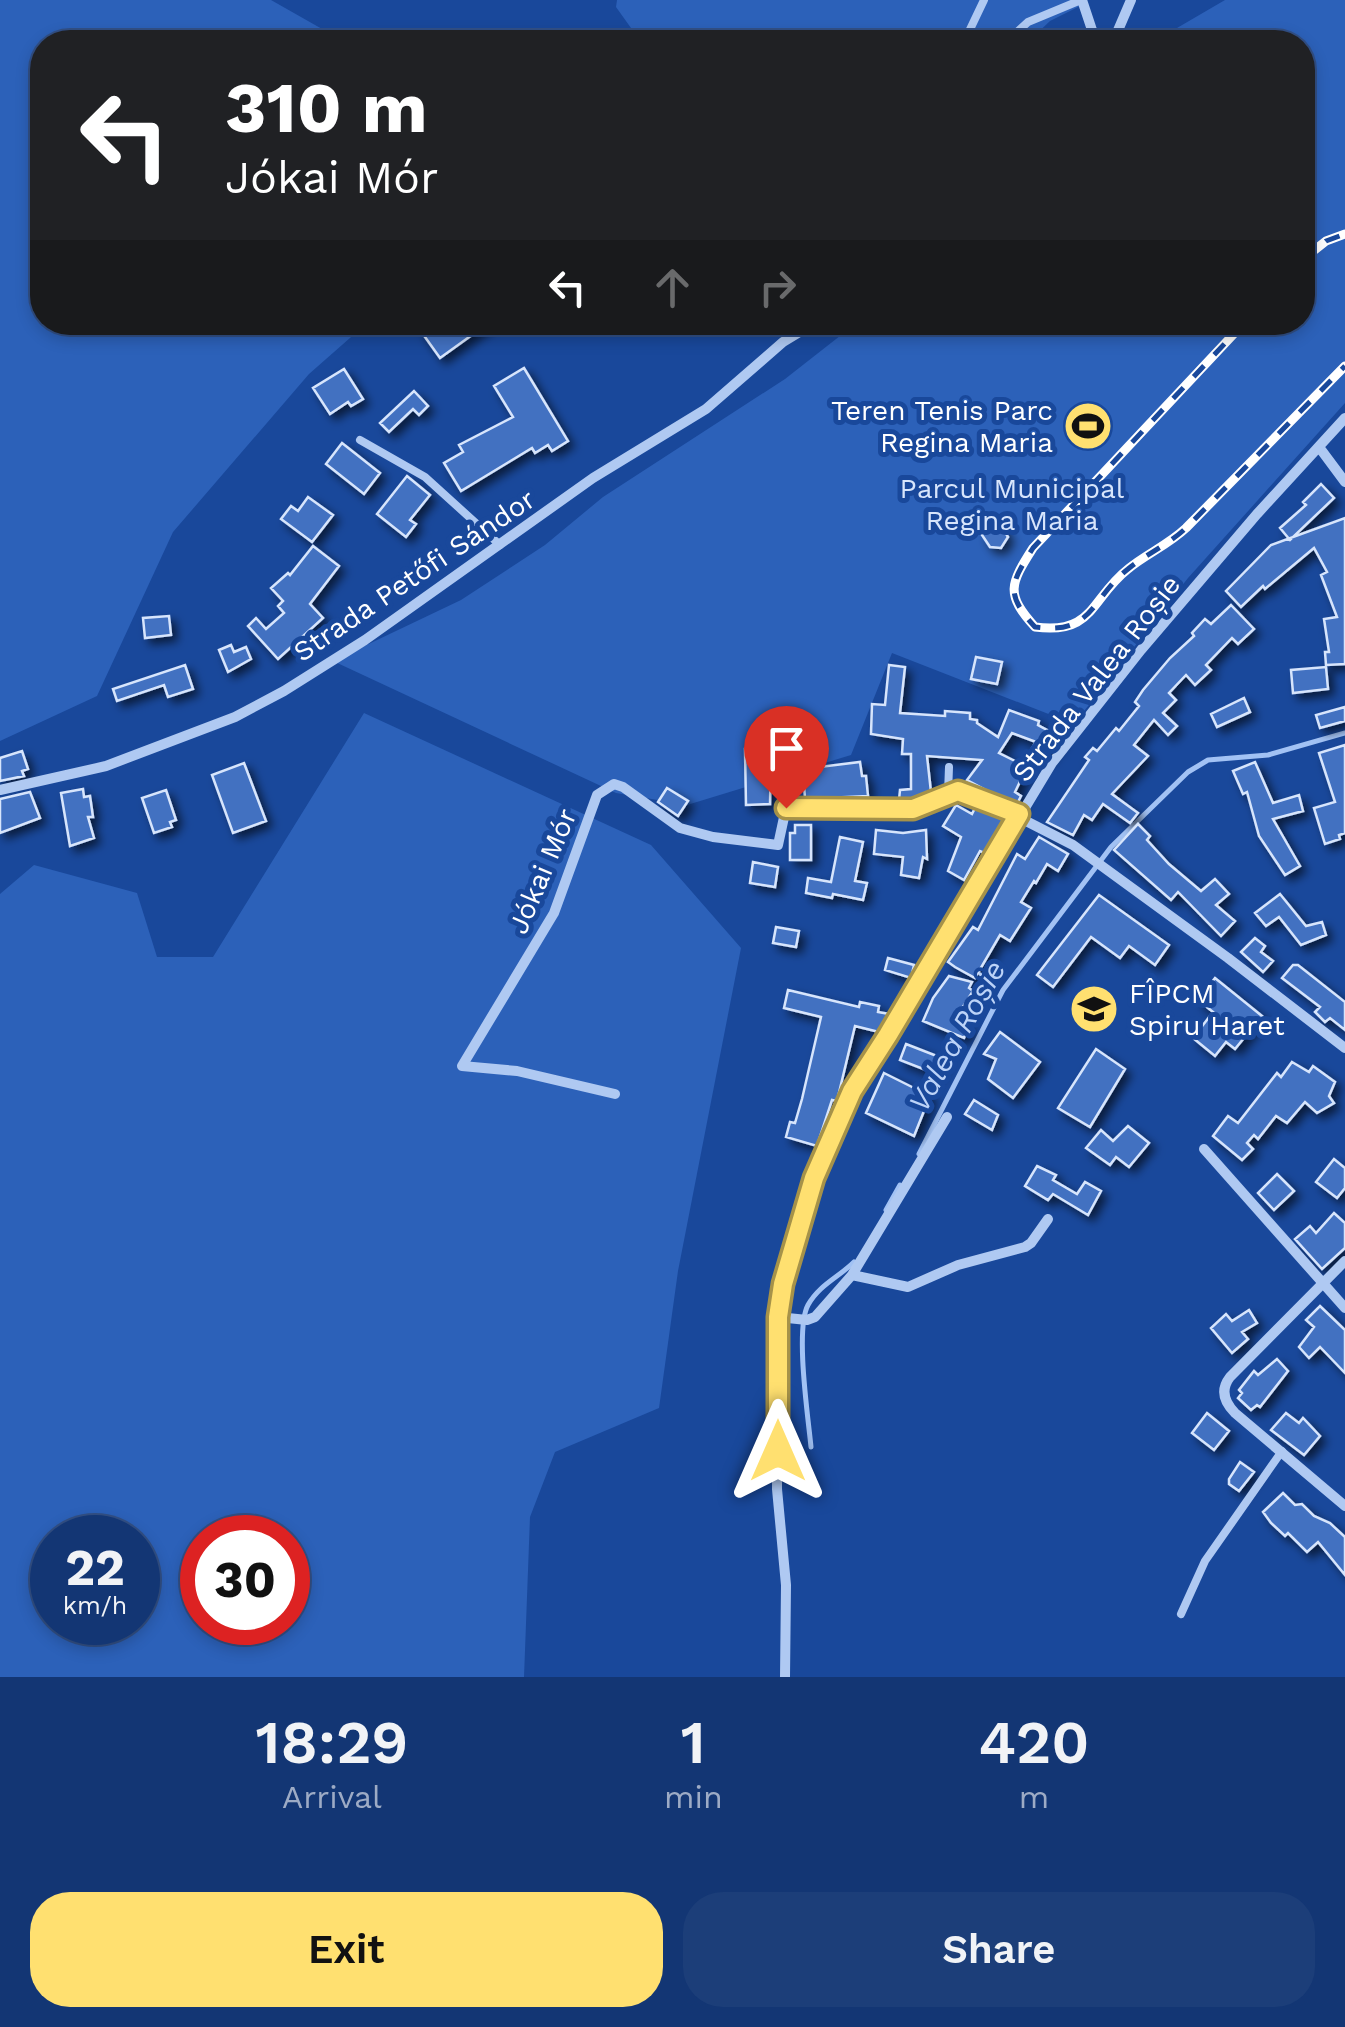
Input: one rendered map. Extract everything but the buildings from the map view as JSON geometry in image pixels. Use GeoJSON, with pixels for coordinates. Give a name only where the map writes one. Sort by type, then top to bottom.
{"type":"FeatureCollection","features":[{"type":"Feature","properties":{"kind":"street"},"geometry":{"type":"LineString","coordinates":[[1082,0],[1092,30]]}},
{"type":"Feature","properties":{"kind":"street"},"geometry":{"type":"LineString","coordinates":[[1118,30],[1131,0]]}},
{"type":"Feature","properties":{"kind":"street","name":"Strada Petőfi Sándor"},"geometry":{"type":"LineString","coordinates":[[0,790],[106,766],[235,717],[365,640],[593,478],[706,409],[795,335]]}},
{"type":"Feature","properties":{"kind":"street","name":"Strada Valea Roșie"},"geometry":{"type":"LineString","coordinates":[[785,1677],[786,1584],[777,1490],[778,1317],[787,1268],[814,1178],[852,1091],[1052,763],[1141,650],[1345,418]]}},
{"type":"Feature","properties":{"kind":"street"},"geometry":{"type":"LineString","coordinates":[[1319,447],[1345,482]]}},
{"type":"Feature","properties":{"kind":"street","name":"Jókai Mór"},"geometry":{"type":"LineString","coordinates":[[615,1094],[517,1071],[462,1066],[554,913],[600,791],[620,785],[680,828],[713,837],[778,844],[786,808]]}},
{"type":"Feature","properties":{"kind":"street"},"geometry":{"type":"LineString","coordinates":[[786,808],[913,809],[948,794],[966,792],[1019,814],[1108,870],[1345,1048]]}},
{"type":"Feature","properties":{"kind":"street"},"geometry":{"type":"LineString","coordinates":[[778,1317],[815,1317],[852,1274],[947,1117]]}},
{"type":"Feature","properties":{"kind":"street"},"geometry":{"type":"LineString","coordinates":[[1204,1149],[1345,1308]]}},
{"type":"Feature","properties":{"kind":"street"},"geometry":{"type":"LineString","coordinates":[[852,1274],[908,1287],[958,1265],[1025,1247],[1048,1219]]}},
{"type":"Feature","properties":{"kind":"street"},"geometry":{"type":"LineString","coordinates":[[1345,1262],[1224,1385],[1228,1407],[1345,1506]]}},
{"type":"Feature","properties":{"kind":"lane"},"geometry":{"type":"LineString","coordinates":[[970,30],[984,0]]}},
{"type":"Feature","properties":{"kind":"lane"},"geometry":{"type":"LineString","coordinates":[[1019,30],[1028,22],[1082,0]]}},
{"type":"Feature","properties":{"kind":"lane"},"geometry":{"type":"LineString","coordinates":[[360,440],[425,478],[500,545]]}},
{"type":"Feature","properties":{"kind":"lane"},"geometry":{"type":"LineString","coordinates":[[786,808],[790,745]]}},
{"type":"Feature","properties":{"kind":"lane"},"geometry":{"type":"LineString","coordinates":[[948,794],[949,767]]}},
{"type":"Feature","properties":{"kind":"lane"},"geometry":{"type":"LineString","coordinates":[[1181,1614],[1205,1561],[1282,1451]]}},
{"type":"Feature","properties":{"kind":"green space"},"geometry":{"type":"Polygon","coordinates":[[[0,0],[271,0],[324,30],[30,30],[30,335],[353,335],[309,374],[173,532],[97,696],[0,741],[0,0]]]}},
{"type":"Feature","properties":{"kind":"green space"},"geometry":{"type":"Polygon","coordinates":[[[617,0],[1078,0],[1080,6],[1041,30],[632,30],[616,7],[617,0]]]}},
{"type":"Feature","properties":{"kind":"green space","name":"Parcul Municipal Regina Maria"},"geometry":{"type":"Polygon","coordinates":[[[1225,0],[1345,0],[1345,403],[1188,578],[1074,724],[892,653],[851,755],[687,805],[616,793],[333,661],[461,600],[545,545],[603,497],[785,379],[841,335],[1315,335],[1315,30],[1174,30],[1225,0]]]}},
{"type":"Feature","properties":{"kind":"green space"},"geometry":{"type":"Polygon","coordinates":[[[364,713],[651,845],[741,948],[678,1271],[659,1408],[555,1452],[530,1517],[524,1677],[0,1677],[0,894],[34,865],[137,893],[157,957],[213,957],[364,713]]]}},
{"type":"Feature","properties":{"kind":"waterway","name":"Valea Roșie"},"geometry":{"type":"LineString","coordinates":[[919,1154],[1003,990],[1111,847],[1188,772],[1208,760],[1268,755],[1345,733]]}},
{"type":"Feature","properties":{"kind":"waterway","name":"Valea Roșie"},"geometry":{"type":"LineString","coordinates":[[886,1210],[900,1185]]}},
{"type":"Feature","properties":{"kind":"waterway","name":"Valea Roșie"},"geometry":{"type":"LineString","coordinates":[[811,1447],[804,1373],[804,1317],[818,1292],[854,1262]]}},
{"type":"Feature","properties":{"kind":"railway"},"geometry":{"type":"LineString","coordinates":[[1315,250],[1345,234]]}},
{"type":"Feature","properties":{"kind":"railway"},"geometry":{"type":"LineString","coordinates":[[1233,335],[1033,548],[1019,571],[1014,589],[1019,606],[1035,627],[1069,626],[1080,620],[1128,569],[1186,528],[1345,366]]}},
{"type":"Feature","properties":{"kind":"place","name":"Teren Tenis Parc Regina Maria"},"geometry":{"type":"Point","coordinates":[1088,426]}},
{"type":"Feature","properties":{"kind":"place","name":"FÎPCM Spiru Haret"},"geometry":{"type":"Point","coordinates":[1094,1009]}},
{"type":"Feature","properties":{"kind":"route"},"geometry":{"type":"LineString","coordinates":[[778,1451],[778,1317],[783,1284],[814,1178],[867,1064],[1019,814],[958,791],[913,809],[786,808]]}}]}
